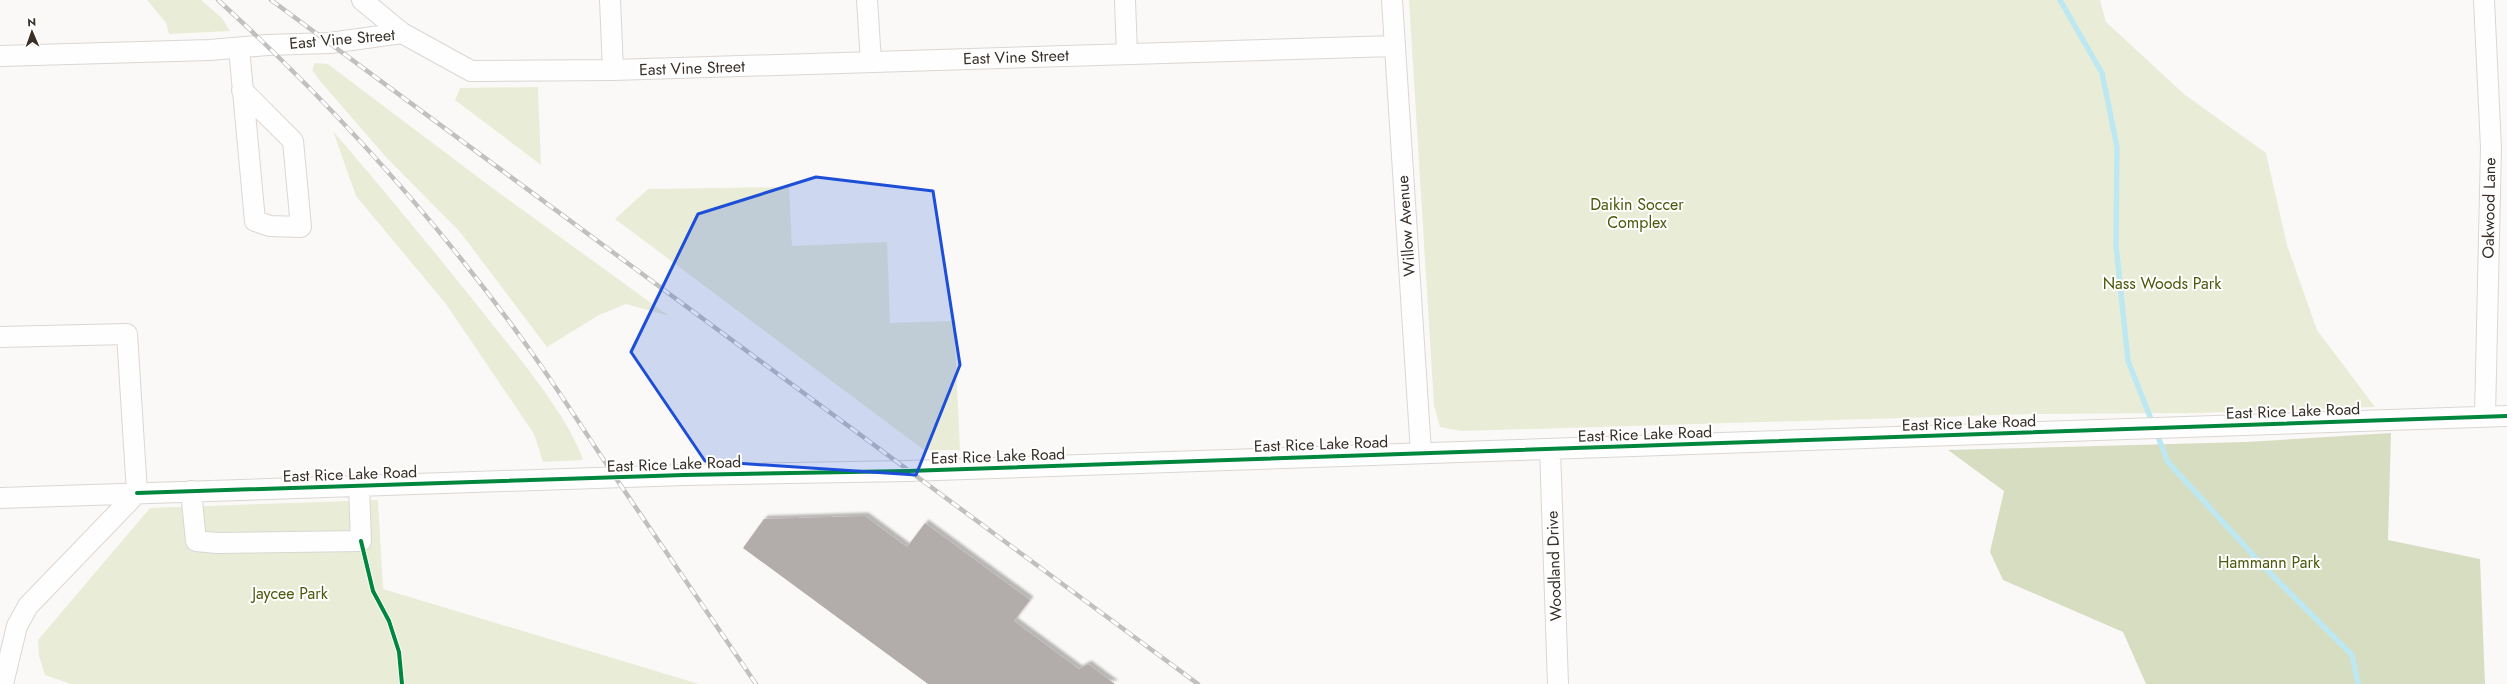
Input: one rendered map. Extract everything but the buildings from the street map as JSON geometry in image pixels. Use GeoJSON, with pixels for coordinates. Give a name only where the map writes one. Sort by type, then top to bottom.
{"type":"FeatureCollection","features":[{"type":"Feature","properties":{"kind":"street"},"geometry":{"type":"LineString","coordinates":[[362,0],[402,33]]}},
{"type":"Feature","properties":{"kind":"street"},"geometry":{"type":"LineString","coordinates":[[610,0],[614,70]]}},
{"type":"Feature","properties":{"kind":"street"},"geometry":{"type":"LineString","coordinates":[[867,0],[870,62]]}},
{"type":"Feature","properties":{"kind":"street"},"geometry":{"type":"LineString","coordinates":[[1125,0],[1127,54]]}},
{"type":"Feature","properties":{"kind":"street","name":"Willow Avenue"},"geometry":{"type":"LineString","coordinates":[[1392,0],[1421,453]]}},
{"type":"Feature","properties":{"kind":"street","name":"Oakwood Lane"},"geometry":{"type":"LineString","coordinates":[[2484,0],[2491,148],[2485,416]]}},
{"type":"Feature","properties":{"kind":"street","name":"East Vine Street"},"geometry":{"type":"LineString","coordinates":[[0,56],[210,50],[330,43],[402,33],[471,71],[614,70],[1394,46]]}},
{"type":"Feature","properties":{"kind":"street"},"geometry":{"type":"LineString","coordinates":[[239,48],[242,90],[255,221],[270,226],[301,227],[293,140],[242,90]]}},
{"type":"Feature","properties":{"kind":"street"},"geometry":{"type":"LineString","coordinates":[[0,338],[127,334],[136,493],[28,606],[17,626],[3,684]]}},
{"type":"Feature","properties":{"kind":"street","name":"East Rice Lake Road"},"geometry":{"type":"LineString","coordinates":[[0,498],[684,475],[908,471],[2507,416]]}},
{"type":"Feature","properties":{"kind":"street","name":"Woodland Drive"},"geometry":{"type":"LineString","coordinates":[[1550,449],[1558,684]]}},
{"type":"Feature","properties":{"kind":"street"},"geometry":{"type":"LineString","coordinates":[[191,491],[196,541],[217,543],[361,542],[359,486]]}},
{"type":"Feature","properties":{"kind":"highlighted area"},"geometry":{"type":"Polygon","coordinates":[[[816,177],[933,191],[960,365],[916,475],[705,461],[631,352],[698,214],[816,177]]]}},
{"type":"Feature","properties":{"kind":"green space"},"geometry":{"type":"Polygon","coordinates":[[[147,0],[201,0],[222,18],[230,31],[169,34],[166,23],[147,0]]]}},
{"type":"Feature","properties":{"kind":"green space","name":"Daikin Soccer Complex"},"geometry":{"type":"Polygon","coordinates":[[[1409,0],[2100,0],[2106,22],[2184,94],[2266,153],[2287,245],[2317,330],[2375,407],[2197,413],[2037,414],[1461,431],[1440,427],[1434,406],[1409,0]]]}},
{"type":"Feature","properties":{"kind":"green space"},"geometry":{"type":"Polygon","coordinates":[[[315,63],[328,64],[487,184],[669,316],[626,304],[599,315],[547,347],[460,232],[385,156],[321,82],[312,70],[315,63]]]}},
{"type":"Feature","properties":{"kind":"green space"},"geometry":{"type":"Polygon","coordinates":[[[538,87],[541,165],[455,100],[460,88],[538,87]]]}},
{"type":"Feature","properties":{"kind":"green space"},"geometry":{"type":"Polygon","coordinates":[[[333,131],[436,254],[533,376],[568,428],[577,444],[583,460],[543,462],[534,434],[446,304],[356,196],[333,131]]]}},
{"type":"Feature","properties":{"kind":"green space"},"geometry":{"type":"Polygon","coordinates":[[[789,187],[792,246],[887,242],[890,323],[954,321],[960,450],[924,450],[615,219],[648,189],[789,187]]]}},
{"type":"Feature","properties":{"kind":"green space","name":"Hammann Park"},"geometry":{"type":"Polygon","coordinates":[[[2391,433],[2388,540],[2480,559],[2485,684],[2146,684],[2123,632],[2003,580],[1990,552],[2004,491],[1948,450],[2246,442],[2391,433]]]}},
{"type":"Feature","properties":{"kind":"green space","name":"Jaycee Park"},"geometry":{"type":"Polygon","coordinates":[[[378,500],[383,589],[699,684],[71,684],[45,675],[39,656],[38,640],[150,508],[378,500]]]}},
{"type":"Feature","properties":{"kind":"waterway"},"geometry":{"type":"LineString","coordinates":[[2060,0],[2102,73],[2117,147],[2116,245],[2128,361],[2168,462],[2265,568],[2352,655],[2358,684]]}},
{"type":"Feature","properties":{"kind":"railway"},"geometry":{"type":"LineString","coordinates":[[218,0],[260,39],[340,120],[379,162],[453,248],[546,372],[756,684]]}},
{"type":"Feature","properties":{"kind":"railway"},"geometry":{"type":"LineString","coordinates":[[271,0],[1198,684]]}},
{"type":"Feature","properties":{"kind":"cycle path"},"geometry":{"type":"LineString","coordinates":[[137,493],[684,475],[908,471],[2507,416]]}},
{"type":"Feature","properties":{"kind":"cycle path"},"geometry":{"type":"LineString","coordinates":[[361,541],[373,591],[389,621],[399,652],[402,684]]}},
{"type":"Feature","properties":{"kind":"park label","name":"Nass Woods Park"},"geometry":{"type":"Point","coordinates":[2162,283]}}]}
